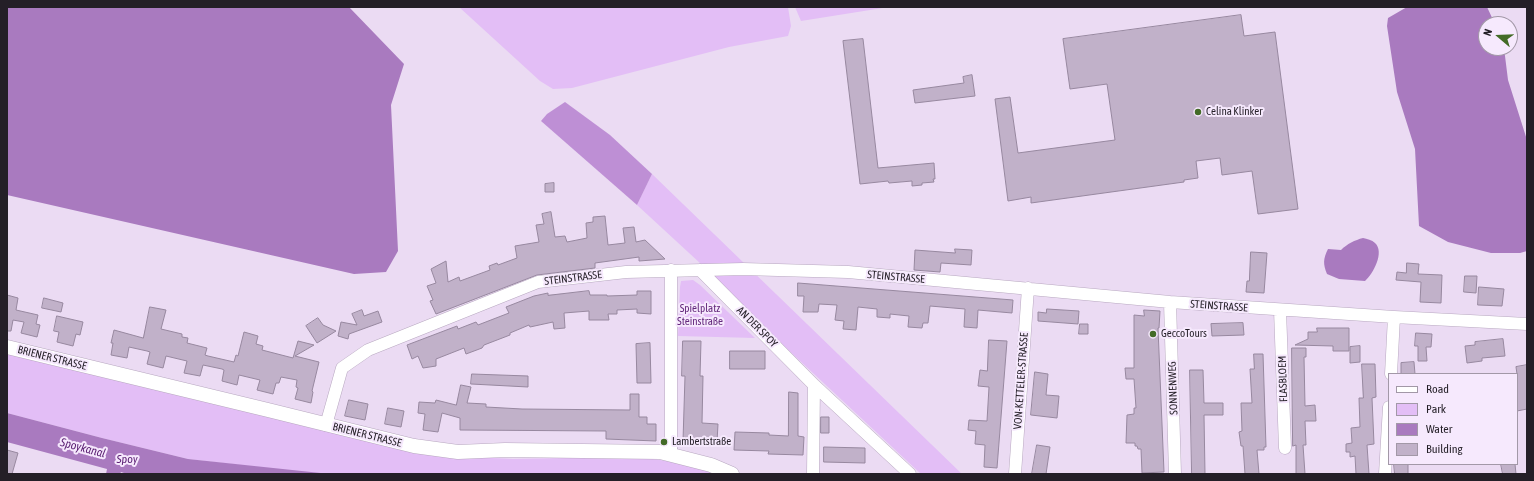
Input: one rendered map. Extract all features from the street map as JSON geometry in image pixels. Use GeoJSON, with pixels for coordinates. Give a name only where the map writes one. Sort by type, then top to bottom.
{"type":"FeatureCollection","features":[{"type":"Feature","properties":{"kind":"street","name":"STEINSTRASSE"},"geometry":{"type":"LineString","coordinates":[[326,424],[342,368],[368,350],[538,282],[626,272],[744,269],[848,272],[1170,302],[1280,310],[1527,324]]}},
{"type":"Feature","properties":{"kind":"street"},"geometry":{"type":"LineString","coordinates":[[671,270],[672,454]]}},
{"type":"Feature","properties":{"kind":"street","name":"AN DER SPOY"},"geometry":{"type":"LineString","coordinates":[[700,270],[814,385],[910,474]]}},
{"type":"Feature","properties":{"kind":"street","name":"VON-KETTELER-STRASSE"},"geometry":{"type":"LineString","coordinates":[[1015,474],[1028,288]]}},
{"type":"Feature","properties":{"kind":"street","name":"SONNENWEG"},"geometry":{"type":"LineString","coordinates":[[1170,302],[1176,474]]}},
{"type":"Feature","properties":{"kind":"street","name":"FLASBLOEM"},"geometry":{"type":"LineString","coordinates":[[1280,310],[1285,448]]}},
{"type":"Feature","properties":{"kind":"street"},"geometry":{"type":"LineString","coordinates":[[1391,373],[1394,317]]}},
{"type":"Feature","properties":{"kind":"street","name":"BRIENER STRASSE"},"geometry":{"type":"LineString","coordinates":[[7,347],[414,446],[458,452],[505,450],[645,451],[672,454],[711,465],[732,474]]}},
{"type":"Feature","properties":{"kind":"street"},"geometry":{"type":"LineString","coordinates":[[813,474],[814,385]]}},
{"type":"Feature","properties":{"kind":"street"},"geometry":{"type":"LineString","coordinates":[[1385,474],[1388,424]]}},
{"type":"Feature","properties":{"kind":"green space"},"geometry":{"type":"Polygon","coordinates":[[[459,7],[788,7],[791,26],[788,36],[729,47],[572,88],[553,89],[540,81],[459,7]]]}},
{"type":"Feature","properties":{"kind":"green space"},"geometry":{"type":"Polygon","coordinates":[[[795,7],[889,7],[801,21],[795,7]]]}},
{"type":"Feature","properties":{"kind":"green space"},"geometry":{"type":"Polygon","coordinates":[[[652,174],[962,474],[921,474],[784,346],[714,276],[637,205],[652,174]]]}},
{"type":"Feature","properties":{"kind":"green space","name":"Spielplatz Steinstraße"},"geometry":{"type":"Polygon","coordinates":[[[693,280],[755,338],[678,336],[681,281],[693,280]]]}},
{"type":"Feature","properties":{"kind":"green space"},"geometry":{"type":"Polygon","coordinates":[[[7,352],[453,456],[513,459],[617,457],[653,459],[687,464],[716,474],[330,474],[188,459],[7,413],[7,352]]]}},
{"type":"Feature","properties":{"kind":"shaded area"},"geometry":{"type":"Polygon","coordinates":[[[565,102],[610,135],[652,174],[637,205],[541,121],[547,114],[565,102]]]}},
{"type":"Feature","properties":{"kind":"water"},"geometry":{"type":"Polygon","coordinates":[[[7,7],[349,7],[404,64],[391,105],[398,251],[386,272],[354,274],[7,195],[7,7]]]}},
{"type":"Feature","properties":{"kind":"water"},"geometry":{"type":"Polygon","coordinates":[[[1407,7],[1487,7],[1491,16],[1478,16],[1478,56],[1505,56],[1508,80],[1527,140],[1527,251],[1520,253],[1491,253],[1448,242],[1419,226],[1415,149],[1397,92],[1387,26],[1388,18],[1407,7]]]}},
{"type":"Feature","properties":{"kind":"water"},"geometry":{"type":"Polygon","coordinates":[[[1363,238],[1371,240],[1375,243],[1379,252],[1377,263],[1365,281],[1339,279],[1327,274],[1324,262],[1328,249],[1341,250],[1351,242],[1363,238]]]}},
{"type":"Feature","properties":{"kind":"water","name":"Spoy"},"geometry":{"type":"Polygon","coordinates":[[[7,413],[188,459],[330,474],[127,474],[121,472],[120,474],[106,474],[107,469],[7,442],[7,413]]]}},
{"type":"Feature","properties":{"kind":"building"},"geometry":{"type":"Polygon","coordinates":[[[1241,15],[1244,36],[1275,32],[1298,209],[1258,214],[1252,171],[1222,175],[1220,158],[1196,161],[1198,178],[1184,180],[1184,182],[1031,203],[1031,197],[1008,201],[995,99],[1010,97],[1018,153],[1115,140],[1107,84],[1070,89],[1063,39],[1241,15]]]}},
{"type":"Feature","properties":{"kind":"building"},"geometry":{"type":"Polygon","coordinates":[[[863,39],[878,168],[934,163],[934,182],[912,186],[912,181],[889,183],[888,181],[860,184],[843,41],[863,39]]]}},
{"type":"Feature","properties":{"kind":"building"},"geometry":{"type":"Polygon","coordinates":[[[972,75],[975,96],[915,103],[913,90],[964,83],[963,77],[972,75]]]}},
{"type":"Feature","properties":{"kind":"building"},"geometry":{"type":"Polygon","coordinates":[[[554,183],[554,192],[545,192],[545,184],[554,183]]]}},
{"type":"Feature","properties":{"kind":"building"},"geometry":{"type":"Polygon","coordinates":[[[551,212],[555,237],[565,236],[567,242],[587,238],[586,223],[593,222],[593,217],[605,216],[608,245],[625,243],[623,228],[634,227],[636,242],[645,240],[665,259],[639,261],[639,257],[595,263],[595,268],[537,275],[436,314],[430,301],[433,300],[427,286],[436,283],[431,269],[446,261],[448,282],[459,277],[460,281],[490,270],[489,266],[497,263],[498,265],[517,258],[515,246],[539,242],[536,225],[544,224],[542,214],[551,212]]]}},
{"type":"Feature","properties":{"kind":"building"},"geometry":{"type":"Polygon","coordinates":[[[955,249],[972,250],[971,265],[941,263],[940,272],[914,270],[915,250],[955,253],[955,249]]]}},
{"type":"Feature","properties":{"kind":"building"},"geometry":{"type":"Polygon","coordinates":[[[1251,252],[1267,253],[1264,293],[1246,292],[1247,281],[1249,281],[1251,252]]]}},
{"type":"Feature","properties":{"kind":"building"},"geometry":{"type":"Polygon","coordinates":[[[1407,263],[1419,264],[1418,274],[1442,275],[1441,303],[1420,302],[1421,282],[1396,280],[1397,272],[1406,273],[1407,263]]]}},
{"type":"Feature","properties":{"kind":"building"},"geometry":{"type":"Polygon","coordinates":[[[1465,276],[1477,276],[1476,293],[1464,292],[1465,276]]]}},
{"type":"Feature","properties":{"kind":"building"},"geometry":{"type":"Polygon","coordinates":[[[798,283],[1013,300],[1012,313],[978,310],[977,328],[964,327],[965,309],[930,306],[928,323],[923,323],[922,328],[908,327],[909,316],[890,314],[890,318],[877,317],[877,309],[858,307],[856,330],[843,329],[844,321],[835,320],[837,305],[819,304],[818,312],[803,312],[804,296],[798,296],[798,283]]]}},
{"type":"Feature","properties":{"kind":"building"},"geometry":{"type":"Polygon","coordinates":[[[1479,287],[1504,289],[1502,306],[1478,305],[1479,287]]]}},
{"type":"Feature","properties":{"kind":"building"},"geometry":{"type":"Polygon","coordinates":[[[589,291],[590,295],[607,296],[637,295],[637,291],[651,291],[651,314],[637,313],[637,309],[617,310],[617,314],[608,314],[609,320],[589,320],[589,311],[564,313],[565,328],[554,329],[553,322],[530,327],[529,325],[510,333],[510,335],[484,345],[482,348],[466,354],[464,348],[436,359],[436,366],[423,368],[418,356],[412,359],[407,345],[457,326],[458,329],[476,322],[478,325],[509,313],[506,307],[534,296],[548,293],[548,295],[589,291]]]}},
{"type":"Feature","properties":{"kind":"building"},"geometry":{"type":"Polygon","coordinates":[[[7,295],[18,298],[16,310],[38,315],[36,324],[40,325],[37,337],[21,333],[24,322],[13,320],[11,331],[7,331],[7,295]]]}},
{"type":"Feature","properties":{"kind":"building"},"geometry":{"type":"Polygon","coordinates":[[[44,298],[63,303],[61,312],[42,308],[44,298]]]}},
{"type":"Feature","properties":{"kind":"building"},"geometry":{"type":"Polygon","coordinates":[[[150,307],[166,310],[161,329],[182,334],[182,337],[188,338],[187,343],[207,348],[205,355],[208,356],[234,362],[236,355],[238,356],[244,332],[258,336],[256,344],[263,346],[262,350],[293,358],[298,341],[314,345],[295,356],[319,362],[312,391],[311,403],[295,399],[298,388],[296,387],[297,380],[281,377],[279,383],[276,383],[273,394],[257,390],[260,380],[239,375],[237,385],[222,381],[224,370],[222,369],[203,365],[200,376],[184,373],[187,361],[166,356],[163,368],[147,364],[150,352],[129,347],[127,358],[111,355],[113,343],[111,343],[114,330],[143,338],[150,307]]]}},
{"type":"Feature","properties":{"kind":"building"},"geometry":{"type":"Polygon","coordinates":[[[1047,309],[1079,311],[1078,324],[1038,321],[1038,312],[1046,313],[1047,309]]]}},
{"type":"Feature","properties":{"kind":"building"},"geometry":{"type":"Polygon","coordinates":[[[362,310],[364,316],[378,311],[382,322],[349,334],[348,339],[338,336],[341,322],[357,325],[352,314],[362,310]]]}},
{"type":"Feature","properties":{"kind":"building"},"geometry":{"type":"Polygon","coordinates":[[[1144,310],[1160,311],[1158,328],[1164,472],[1142,473],[1141,449],[1138,449],[1137,446],[1135,446],[1135,443],[1126,443],[1127,415],[1134,414],[1134,408],[1136,408],[1134,379],[1126,379],[1125,368],[1134,368],[1134,315],[1144,316],[1144,310]]]}},
{"type":"Feature","properties":{"kind":"building"},"geometry":{"type":"Polygon","coordinates":[[[57,316],[83,322],[80,335],[76,334],[73,346],[57,342],[59,332],[54,331],[57,316]]]}},
{"type":"Feature","properties":{"kind":"building"},"geometry":{"type":"Polygon","coordinates":[[[318,318],[323,325],[336,331],[317,343],[306,326],[318,318]]]}},
{"type":"Feature","properties":{"kind":"building"},"geometry":{"type":"Polygon","coordinates":[[[1243,323],[1244,335],[1212,336],[1211,324],[1243,323]]]}},
{"type":"Feature","properties":{"kind":"building"},"geometry":{"type":"Polygon","coordinates":[[[1080,324],[1088,324],[1088,334],[1079,334],[1080,324]]]}},
{"type":"Feature","properties":{"kind":"building"},"geometry":{"type":"Polygon","coordinates":[[[1317,328],[1349,328],[1349,351],[1333,351],[1333,346],[1295,345],[1308,339],[1308,332],[1317,332],[1317,328]]]}},
{"type":"Feature","properties":{"kind":"building"},"geometry":{"type":"Polygon","coordinates":[[[1416,333],[1432,334],[1431,347],[1426,347],[1427,361],[1418,361],[1418,346],[1415,346],[1416,333]]]}},
{"type":"Feature","properties":{"kind":"building"},"geometry":{"type":"Polygon","coordinates":[[[1503,339],[1505,356],[1482,358],[1482,361],[1467,363],[1465,346],[1475,345],[1475,342],[1503,339]]]}},
{"type":"Feature","properties":{"kind":"building"},"geometry":{"type":"Polygon","coordinates":[[[989,340],[1007,341],[997,468],[984,467],[985,445],[975,444],[976,431],[968,430],[969,420],[987,421],[989,387],[978,386],[980,370],[987,371],[989,340]]]}},
{"type":"Feature","properties":{"kind":"building"},"geometry":{"type":"Polygon","coordinates":[[[683,341],[701,341],[700,376],[703,376],[702,423],[718,424],[717,442],[683,441],[685,376],[682,376],[683,341]]]}},
{"type":"Feature","properties":{"kind":"building"},"geometry":{"type":"Polygon","coordinates":[[[650,343],[651,383],[637,383],[636,344],[650,343]]]}},
{"type":"Feature","properties":{"kind":"building"},"geometry":{"type":"Polygon","coordinates":[[[1360,346],[1360,362],[1350,363],[1350,347],[1360,346]]]}},
{"type":"Feature","properties":{"kind":"building"},"geometry":{"type":"Polygon","coordinates":[[[1292,348],[1306,348],[1306,357],[1304,357],[1305,406],[1315,405],[1316,421],[1305,421],[1306,445],[1303,445],[1305,474],[1296,474],[1296,445],[1293,446],[1292,348]]]}},
{"type":"Feature","properties":{"kind":"building"},"geometry":{"type":"Polygon","coordinates":[[[730,351],[765,351],[765,369],[730,369],[730,351]]]}},
{"type":"Feature","properties":{"kind":"building"},"geometry":{"type":"Polygon","coordinates":[[[1254,354],[1263,354],[1266,447],[1264,447],[1264,450],[1257,450],[1259,474],[1245,474],[1243,446],[1241,446],[1239,432],[1242,431],[1241,403],[1252,403],[1250,369],[1254,369],[1254,354]]]}},
{"type":"Feature","properties":{"kind":"building"},"geometry":{"type":"Polygon","coordinates":[[[1414,362],[1415,373],[1401,373],[1401,363],[1414,362]]]}},
{"type":"Feature","properties":{"kind":"building"},"geometry":{"type":"Polygon","coordinates":[[[1362,364],[1375,364],[1376,397],[1372,398],[1374,444],[1367,445],[1369,474],[1356,474],[1355,456],[1350,457],[1350,452],[1346,452],[1346,444],[1352,443],[1351,428],[1360,427],[1359,398],[1363,398],[1362,364]]]}},
{"type":"Feature","properties":{"kind":"building"},"geometry":{"type":"Polygon","coordinates":[[[1527,365],[1527,409],[1518,411],[1518,373],[1516,367],[1527,365]]]}},
{"type":"Feature","properties":{"kind":"building"},"geometry":{"type":"Polygon","coordinates":[[[1190,370],[1203,370],[1204,403],[1223,403],[1223,415],[1204,415],[1205,474],[1192,474],[1190,370]]]}},
{"type":"Feature","properties":{"kind":"building"},"geometry":{"type":"Polygon","coordinates":[[[1035,372],[1048,374],[1046,395],[1059,396],[1057,418],[1031,415],[1035,372]]]}},
{"type":"Feature","properties":{"kind":"building"},"geometry":{"type":"Polygon","coordinates":[[[472,374],[528,376],[528,387],[471,384],[472,374]]]}},
{"type":"Feature","properties":{"kind":"building"},"geometry":{"type":"Polygon","coordinates":[[[461,385],[471,387],[467,403],[486,404],[486,407],[522,409],[630,410],[630,394],[639,394],[639,417],[647,417],[647,424],[656,424],[656,441],[606,439],[606,431],[460,430],[460,418],[442,413],[438,432],[423,430],[425,414],[418,413],[419,402],[435,403],[436,400],[456,405],[461,385]]]}},
{"type":"Feature","properties":{"kind":"building"},"geometry":{"type":"Polygon","coordinates":[[[789,392],[798,393],[798,436],[804,437],[803,455],[768,454],[769,451],[734,450],[735,432],[769,433],[769,435],[788,436],[789,392]]]}},
{"type":"Feature","properties":{"kind":"building"},"geometry":{"type":"Polygon","coordinates":[[[349,400],[368,404],[365,420],[345,416],[349,400]]]}},
{"type":"Feature","properties":{"kind":"building"},"geometry":{"type":"Polygon","coordinates":[[[388,408],[404,411],[401,427],[385,424],[388,408]]]}},
{"type":"Feature","properties":{"kind":"building"},"geometry":{"type":"Polygon","coordinates":[[[821,417],[829,417],[829,433],[821,433],[821,417]]]}},
{"type":"Feature","properties":{"kind":"building"},"geometry":{"type":"Polygon","coordinates":[[[1037,445],[1050,447],[1046,474],[1032,474],[1037,445]]]}},
{"type":"Feature","properties":{"kind":"building"},"geometry":{"type":"Polygon","coordinates":[[[824,447],[865,448],[865,463],[824,462],[824,447]]]}},
{"type":"Feature","properties":{"kind":"building"},"geometry":{"type":"Polygon","coordinates":[[[7,450],[18,453],[12,474],[7,474],[7,450]]]}},
{"type":"Feature","properties":{"kind":"building"},"geometry":{"type":"Polygon","coordinates":[[[1394,465],[1408,465],[1408,474],[1395,474],[1394,465]]]}},
{"type":"Feature","properties":{"kind":"building"},"geometry":{"type":"Polygon","coordinates":[[[1501,465],[1515,465],[1516,474],[1503,474],[1501,465]]]}},
{"type":"Feature","properties":{"kind":"place","name":"Celina Klinker"},"geometry":{"type":"Point","coordinates":[1198,112]}},
{"type":"Feature","properties":{"kind":"place","name":"GeccoTours"},"geometry":{"type":"Point","coordinates":[1153,334]}},
{"type":"Feature","properties":{"kind":"place","name":"Lambertstraße"},"geometry":{"type":"Point","coordinates":[664,442]}},
{"type":"Feature","properties":{"kind":"water label","name":"Spoykanal"},"geometry":{"type":"Point","coordinates":[83,448]}}]}
